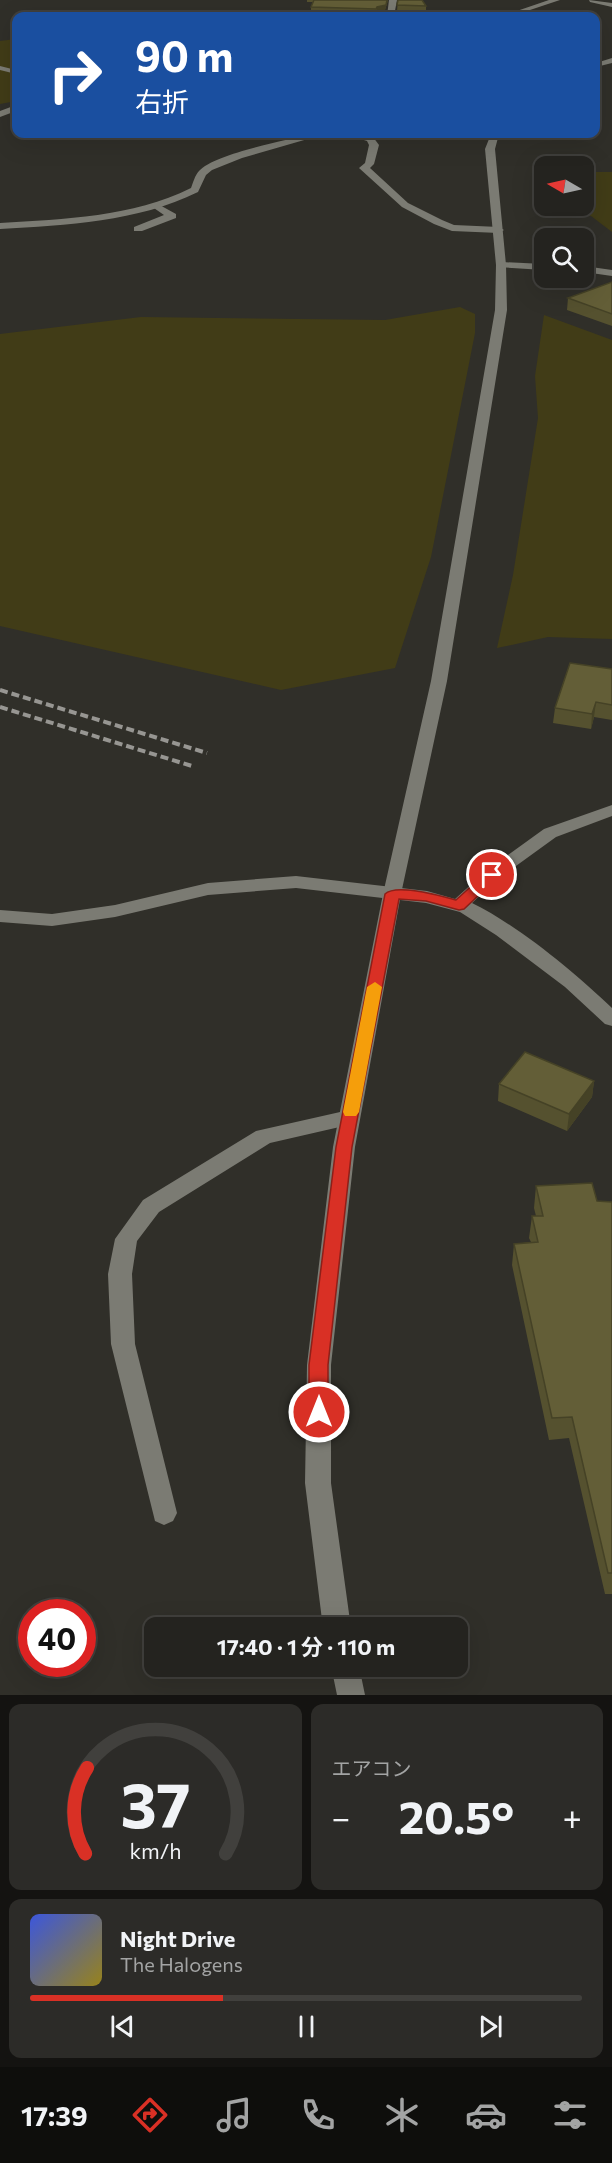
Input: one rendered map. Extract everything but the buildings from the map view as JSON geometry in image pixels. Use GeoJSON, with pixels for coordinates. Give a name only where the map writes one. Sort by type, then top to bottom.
{"type":"FeatureCollection","features":[{"type":"Feature","properties":{"kind":"street"},"geometry":{"type":"LineString","coordinates":[[518,12],[556,0]]}},
{"type":"Feature","properties":{"kind":"street"},"geometry":{"type":"LineString","coordinates":[[593,0],[612,5]]}},
{"type":"Feature","properties":{"kind":"street"},"geometry":{"type":"LineString","coordinates":[[0,226],[61,222],[156,206],[195,190],[201,175],[214,167],[259,150],[306,138]]}},
{"type":"Feature","properties":{"kind":"street"},"geometry":{"type":"LineString","coordinates":[[366,138],[375,145],[369,164],[364,168],[405,205],[452,228],[499,230]]}},
{"type":"Feature","properties":{"kind":"street"},"geometry":{"type":"LineString","coordinates":[[336,1617],[318,1483],[319,1365],[349,1118],[392,894],[439,681],[501,310],[499,230],[490,149],[494,138]]}},
{"type":"Feature","properties":{"kind":"street"},"geometry":{"type":"LineString","coordinates":[[138,229],[172,216],[156,206]]}},
{"type":"Feature","properties":{"kind":"street"},"geometry":{"type":"LineString","coordinates":[[501,265],[534,267]]}},
{"type":"Feature","properties":{"kind":"street"},"geometry":{"type":"LineString","coordinates":[[594,270],[612,273]]}},
{"type":"Feature","properties":{"kind":"street"},"geometry":{"type":"LineString","coordinates":[[459,905],[492,875],[550,833],[612,810]]}},
{"type":"Feature","properties":{"kind":"street"},"geometry":{"type":"LineString","coordinates":[[0,916],[52,920],[115,911],[208,890],[296,882],[339,885],[427,897],[467,908],[572,982],[612,1019]]}},
{"type":"Feature","properties":{"kind":"street"},"geometry":{"type":"LineString","coordinates":[[164,1514],[123,1344],[120,1274],[126,1239],[151,1206],[264,1137],[349,1118]]}},
{"type":"Feature","properties":{"kind":"street"},"geometry":{"type":"LineString","coordinates":[[347,1677],[351,1695]]}},
{"type":"Feature","properties":{"kind":"shaded area"},"geometry":{"type":"Polygon","coordinates":[[[12,40],[12,102],[0,104],[0,41],[12,40]]]}},
{"type":"Feature","properties":{"kind":"shaded area"},"geometry":{"type":"Polygon","coordinates":[[[594,172],[612,172],[612,232],[591,216],[594,216],[594,172]]]}},
{"type":"Feature","properties":{"kind":"shaded area"},"geometry":{"type":"Polygon","coordinates":[[[460,307],[475,314],[475,333],[431,557],[395,668],[281,690],[0,626],[0,334],[141,317],[385,320],[460,307]]]}},
{"type":"Feature","properties":{"kind":"shaded area"},"geometry":{"type":"Polygon","coordinates":[[[544,315],[612,340],[612,639],[548,637],[497,648],[513,575],[538,418],[535,376],[544,315]]]}},
{"type":"Feature","properties":{"kind":"railway"},"geometry":{"type":"LineString","coordinates":[[0,690],[207,753]]}},
{"type":"Feature","properties":{"kind":"railway"},"geometry":{"type":"LineString","coordinates":[[0,707],[192,766]]}},
{"type":"Feature","properties":{"kind":"slow traffic"},"geometry":{"type":"LineString","coordinates":[[351,1112],[375,987]]}},
{"type":"Feature","properties":{"kind":"route"},"geometry":{"type":"LineString","coordinates":[[319,1412],[319,1365],[344,1147],[392,894],[427,897],[459,905],[492,875]]}}]}
